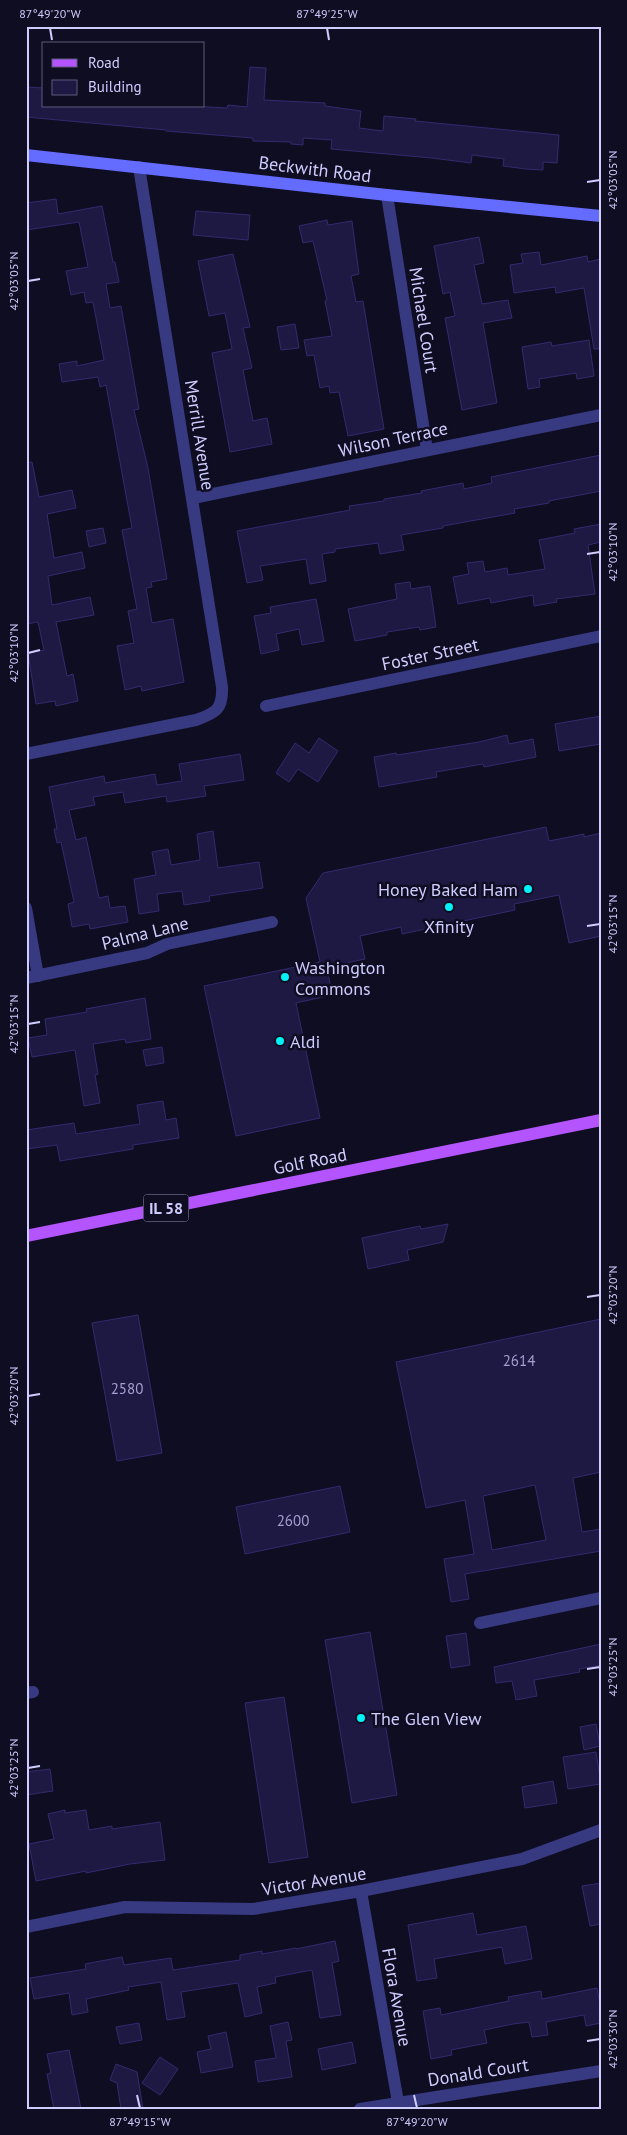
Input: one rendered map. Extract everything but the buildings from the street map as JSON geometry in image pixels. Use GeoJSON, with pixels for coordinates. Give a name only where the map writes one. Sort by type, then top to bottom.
{"type":"FeatureCollection","features":[{"type":"Feature","properties":{"kind":"main road","name":"Golf Road"},"geometry":{"type":"LineString","coordinates":[[26,1236],[601,1120]]}},
{"type":"Feature","properties":{"kind":"street","name":"Beckwith Road"},"geometry":{"type":"LineString","coordinates":[[26,154],[387,195],[601,216]]}},
{"type":"Feature","properties":{"kind":"street","name":"Merrill Avenue"},"geometry":{"type":"LineString","coordinates":[[26,754],[196,720],[211,715],[218,708],[222,699],[222,687],[139,167]]}},
{"type":"Feature","properties":{"kind":"street","name":"Michael Court"},"geometry":{"type":"LineString","coordinates":[[387,195],[427,450]]}},
{"type":"Feature","properties":{"kind":"street","name":"Wilson Terrace"},"geometry":{"type":"LineString","coordinates":[[192,498],[601,415]]}},
{"type":"Feature","properties":{"kind":"street","name":"Foster Street"},"geometry":{"type":"LineString","coordinates":[[266,706],[601,636]]}},
{"type":"Feature","properties":{"kind":"street"},"geometry":{"type":"LineString","coordinates":[[26,908],[32,977]]}},
{"type":"Feature","properties":{"kind":"street","name":"Palma Lane"},"geometry":{"type":"LineString","coordinates":[[32,977],[147,952],[167,944],[272,922]]}},
{"type":"Feature","properties":{"kind":"street"},"geometry":{"type":"LineString","coordinates":[[480,1623],[601,1598]]}},
{"type":"Feature","properties":{"kind":"street","name":"Victor Avenue"},"geometry":{"type":"LineString","coordinates":[[26,1927],[125,1907],[253,1909],[361,1891],[522,1859],[601,1830]]}},
{"type":"Feature","properties":{"kind":"street","name":"Flora Avenue"},"geometry":{"type":"LineString","coordinates":[[361,1891],[398,2105]]}},
{"type":"Feature","properties":{"kind":"street","name":"Donald Court"},"geometry":{"type":"LineString","coordinates":[[360,2109],[398,2105],[601,2071]]}},
{"type":"Feature","properties":{"kind":"place","name":"Honey Baked Ham"},"geometry":{"type":"Point","coordinates":[528,889]}},
{"type":"Feature","properties":{"kind":"place","name":"Xfinity"},"geometry":{"type":"Point","coordinates":[449,907]}},
{"type":"Feature","properties":{"kind":"place","name":"Washington Commons"},"geometry":{"type":"Point","coordinates":[285,977]}},
{"type":"Feature","properties":{"kind":"place","name":"Aldi"},"geometry":{"type":"Point","coordinates":[280,1041]}},
{"type":"Feature","properties":{"kind":"place","name":"The Glen View"},"geometry":{"type":"Point","coordinates":[361,1718]}}]}
